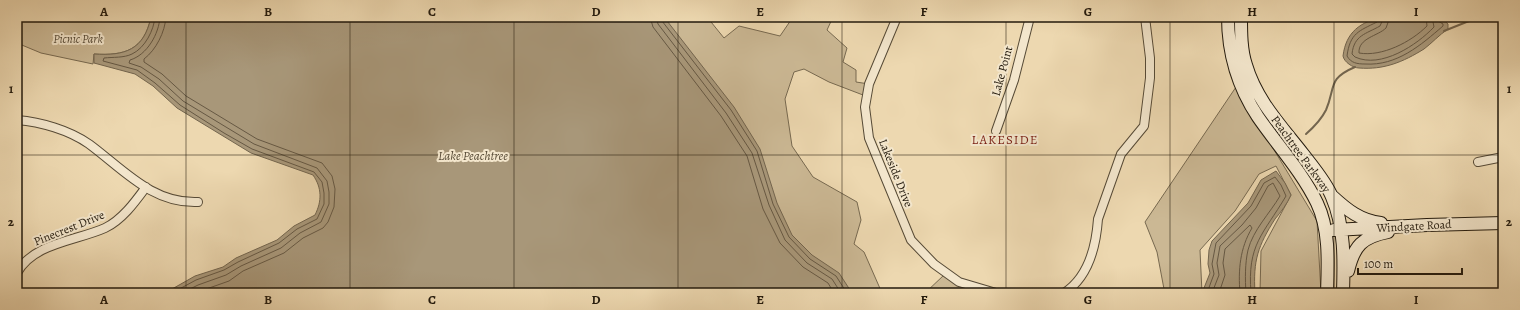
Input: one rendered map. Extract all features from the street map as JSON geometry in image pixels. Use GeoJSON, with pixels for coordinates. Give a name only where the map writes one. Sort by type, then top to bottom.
{"type":"FeatureCollection","features":[{"type":"Feature","properties":{"kind":"main road","name":"Peachtree Parkway"},"geometry":{"type":"LineString","coordinates":[[1228,17],[1231,56],[1240,81],[1259,118],[1306,184],[1317,204],[1325,232],[1327,293]]}},
{"type":"Feature","properties":{"kind":"main road","name":"Peachtree Parkway"},"geometry":{"type":"LineString","coordinates":[[1241,17],[1241,35],[1246,65],[1258,94],[1268,110],[1316,171],[1332,196],[1341,230],[1344,264],[1343,293]]}},
{"type":"Feature","properties":{"kind":"main road"},"geometry":{"type":"LineString","coordinates":[[1332,196],[1350,212],[1371,222],[1427,225]]}},
{"type":"Feature","properties":{"kind":"main road","name":"Windgate Road"},"geometry":{"type":"LineString","coordinates":[[1325,232],[1427,225],[1503,223]]}},
{"type":"Feature","properties":{"kind":"main road"},"geometry":{"type":"LineString","coordinates":[[1343,293],[1351,258],[1356,247],[1363,241],[1376,234],[1427,225]]}},
{"type":"Feature","properties":{"kind":"street","name":"Lakeside Drive"},"geometry":{"type":"LineString","coordinates":[[897,17],[869,84],[865,107],[869,138],[911,240],[934,264],[959,282],[996,293]]}},
{"type":"Feature","properties":{"kind":"street","name":"Lake Point"},"geometry":{"type":"LineString","coordinates":[[996,131],[1014,80],[1030,17]]}},
{"type":"Feature","properties":{"kind":"street"},"geometry":{"type":"LineString","coordinates":[[1064,293],[1073,287],[1089,264],[1098,219],[1121,154],[1144,126],[1150,78],[1150,58],[1145,17]]}},
{"type":"Feature","properties":{"kind":"street"},"geometry":{"type":"LineString","coordinates":[[17,120],[51,126],[88,144],[146,187],[182,202],[198,202]]}},
{"type":"Feature","properties":{"kind":"street"},"geometry":{"type":"LineString","coordinates":[[1478,162],[1503,157]]}},
{"type":"Feature","properties":{"kind":"street","name":"Pinecrest Drive"},"geometry":{"type":"LineString","coordinates":[[17,273],[20,268],[35,254],[105,228],[116,221],[133,204],[146,187]]}},
{"type":"Feature","properties":{"kind":"green space","name":"Picnic Park"},"geometry":{"type":"Polygon","coordinates":[[[17,17],[151,17],[144,37],[132,49],[115,54],[94,54],[93,64],[41,53],[17,43],[17,17]]]}},
{"type":"Feature","properties":{"kind":"green space"},"geometry":{"type":"Polygon","coordinates":[[[648,17],[707,17],[724,38],[739,26],[780,36],[793,17],[833,17],[827,30],[847,48],[843,62],[856,70],[856,82],[869,84],[863,95],[829,82],[804,69],[794,72],[785,99],[792,146],[813,177],[857,202],[861,220],[854,244],[864,252],[882,293],[833,293],[811,266],[648,17]]]}},
{"type":"Feature","properties":{"kind":"green space"},"geometry":{"type":"Polygon","coordinates":[[[1236,87],[1317,221],[1321,293],[1260,293],[1261,251],[1291,195],[1276,166],[1259,174],[1235,211],[1200,250],[1202,293],[1162,293],[1164,289],[1157,252],[1145,222],[1236,87]]]}},
{"type":"Feature","properties":{"kind":"green space"},"geometry":{"type":"Polygon","coordinates":[[[944,275],[989,293],[925,293],[944,275]]]}},
{"type":"Feature","properties":{"kind":"water"},"geometry":{"type":"Polygon","coordinates":[[[1417,16],[1436,18],[1443,20],[1448,24],[1448,29],[1424,49],[1393,64],[1377,68],[1357,68],[1349,64],[1343,56],[1347,40],[1351,34],[1361,25],[1383,17],[1417,16]]]}},
{"type":"Feature","properties":{"kind":"water","name":"Lake Peachtree"},"geometry":{"type":"Polygon","coordinates":[[[151,17],[664,17],[734,107],[760,149],[777,203],[792,235],[812,255],[839,273],[852,293],[165,293],[195,276],[223,267],[236,258],[277,240],[294,226],[315,215],[319,205],[320,195],[318,185],[313,175],[251,153],[177,108],[153,86],[135,74],[94,63],[94,54],[115,54],[132,49],[144,37],[151,17]]]}},
{"type":"Feature","properties":{"kind":"water"},"geometry":{"type":"Polygon","coordinates":[[[1276,171],[1285,183],[1291,195],[1286,205],[1264,237],[1256,262],[1255,293],[1202,293],[1210,273],[1208,264],[1209,250],[1212,241],[1248,203],[1261,180],[1276,171]]]}},
{"type":"Feature","properties":{"kind":"waterway"},"geometry":{"type":"LineString","coordinates":[[1444,31],[1479,17]]}},
{"type":"Feature","properties":{"kind":"waterway"},"geometry":{"type":"LineString","coordinates":[[1306,134],[1324,114],[1336,80],[1346,71],[1355,67]]}},
{"type":"Feature","properties":{"kind":"district","name":"LAKESIDE"},"geometry":{"type":"Point","coordinates":[1005,139]}}]}
